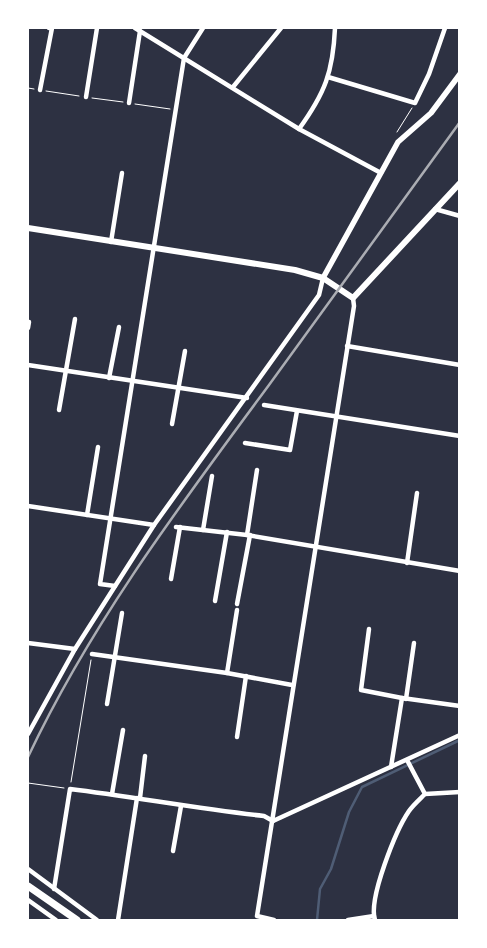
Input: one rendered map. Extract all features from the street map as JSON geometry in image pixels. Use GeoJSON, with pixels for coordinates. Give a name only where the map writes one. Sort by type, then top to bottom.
{"type":"FeatureCollection","features":[{"type":"Feature","properties":{"kind":"main road"},"geometry":{"type":"LineString","coordinates":[[28,228],[295,270],[323,278],[353,298],[460,183]]}},
{"type":"Feature","properties":{"kind":"main road"},"geometry":{"type":"LineString","coordinates":[[28,886],[77,920]]}},
{"type":"Feature","properties":{"kind":"street"},"geometry":{"type":"LineString","coordinates":[[40,90],[52,28],[48,28]]}},
{"type":"Feature","properties":{"kind":"street"},"geometry":{"type":"LineString","coordinates":[[86,97],[98,28]]}},
{"type":"Feature","properties":{"kind":"street"},"geometry":{"type":"LineString","coordinates":[[135,28],[300,128],[381,173]]}},
{"type":"Feature","properties":{"kind":"street"},"geometry":{"type":"LineString","coordinates":[[115,586],[100,584],[112,519],[184,58],[203,28]]}},
{"type":"Feature","properties":{"kind":"street"},"geometry":{"type":"LineString","coordinates":[[233,87],[281,28]]}},
{"type":"Feature","properties":{"kind":"street"},"geometry":{"type":"LineString","coordinates":[[300,128],[318,103],[328,77],[335,28]]}},
{"type":"Feature","properties":{"kind":"street"},"geometry":{"type":"LineString","coordinates":[[328,77],[415,103],[429,74],[445,28]]}},
{"type":"Feature","properties":{"kind":"street"},"geometry":{"type":"LineString","coordinates":[[128,103],[140,31]]}},
{"type":"Feature","properties":{"kind":"street"},"geometry":{"type":"LineString","coordinates":[[28,734],[75,649],[154,525],[247,398],[319,295],[323,278],[402,137],[432,113],[460,74]]}},
{"type":"Feature","properties":{"kind":"street"},"geometry":{"type":"LineString","coordinates":[[111,242],[122,173]]}},
{"type":"Feature","properties":{"kind":"street"},"geometry":{"type":"LineString","coordinates":[[434,209],[460,216]]}},
{"type":"Feature","properties":{"kind":"street"},"geometry":{"type":"LineString","coordinates":[[274,920],[257,916],[353,298]]}},
{"type":"Feature","properties":{"kind":"street"},"geometry":{"type":"LineString","coordinates":[[59,410],[75,319]]}},
{"type":"Feature","properties":{"kind":"street"},"geometry":{"type":"LineString","coordinates":[[28,328],[29,322]]}},
{"type":"Feature","properties":{"kind":"street"},"geometry":{"type":"LineString","coordinates":[[109,378],[119,327]]}},
{"type":"Feature","properties":{"kind":"street"},"geometry":{"type":"LineString","coordinates":[[347,346],[460,365]]}},
{"type":"Feature","properties":{"kind":"street"},"geometry":{"type":"LineString","coordinates":[[172,424],[185,351]]}},
{"type":"Feature","properties":{"kind":"street"},"geometry":{"type":"LineString","coordinates":[[28,365],[247,398]]}},
{"type":"Feature","properties":{"kind":"street"},"geometry":{"type":"LineString","coordinates":[[264,405],[460,436]]}},
{"type":"Feature","properties":{"kind":"street"},"geometry":{"type":"LineString","coordinates":[[245,443],[290,450],[297,411]]}},
{"type":"Feature","properties":{"kind":"street"},"geometry":{"type":"LineString","coordinates":[[87,515],[98,447]]}},
{"type":"Feature","properties":{"kind":"street"},"geometry":{"type":"LineString","coordinates":[[237,604],[257,470]]}},
{"type":"Feature","properties":{"kind":"street"},"geometry":{"type":"LineString","coordinates":[[203,530],[212,476]]}},
{"type":"Feature","properties":{"kind":"street"},"geometry":{"type":"LineString","coordinates":[[407,563],[417,493]]}},
{"type":"Feature","properties":{"kind":"street"},"geometry":{"type":"LineString","coordinates":[[28,506],[154,525]]}},
{"type":"Feature","properties":{"kind":"street"},"geometry":{"type":"LineString","coordinates":[[171,579],[178,527],[248,535],[460,571]]}},
{"type":"Feature","properties":{"kind":"street"},"geometry":{"type":"LineString","coordinates":[[215,601],[227,532]]}},
{"type":"Feature","properties":{"kind":"street"},"geometry":{"type":"LineString","coordinates":[[227,673],[237,610]]}},
{"type":"Feature","properties":{"kind":"street"},"geometry":{"type":"LineString","coordinates":[[106,704],[122,614]]}},
{"type":"Feature","properties":{"kind":"street"},"geometry":{"type":"LineString","coordinates":[[370,629],[361,690],[460,706]]}},
{"type":"Feature","properties":{"kind":"street"},"geometry":{"type":"LineString","coordinates":[[28,643],[75,649]]}},
{"type":"Feature","properties":{"kind":"street"},"geometry":{"type":"LineString","coordinates":[[391,767],[414,643]]}},
{"type":"Feature","properties":{"kind":"street"},"geometry":{"type":"LineString","coordinates":[[92,654],[246,676],[292,686]]}},
{"type":"Feature","properties":{"kind":"street"},"geometry":{"type":"LineString","coordinates":[[237,737],[246,676]]}},
{"type":"Feature","properties":{"kind":"street"},"geometry":{"type":"LineString","coordinates":[[112,794],[122,730]]}},
{"type":"Feature","properties":{"kind":"street"},"geometry":{"type":"LineString","coordinates":[[273,821],[460,735]]}},
{"type":"Feature","properties":{"kind":"street"},"geometry":{"type":"LineString","coordinates":[[118,920],[146,756]]}},
{"type":"Feature","properties":{"kind":"street"},"geometry":{"type":"LineString","coordinates":[[406,760],[425,794]]}},
{"type":"Feature","properties":{"kind":"street"},"geometry":{"type":"LineString","coordinates":[[54,889],[70,789],[181,806],[264,816],[273,821]]}},
{"type":"Feature","properties":{"kind":"street"},"geometry":{"type":"LineString","coordinates":[[348,920],[374,918],[376,894],[399,827],[410,809],[425,794],[460,792]]}},
{"type":"Feature","properties":{"kind":"street"},"geometry":{"type":"LineString","coordinates":[[174,850],[181,806]]}},
{"type":"Feature","properties":{"kind":"street"},"geometry":{"type":"LineString","coordinates":[[28,870],[97,920]]}},
{"type":"Feature","properties":{"kind":"street"},"geometry":{"type":"LineString","coordinates":[[28,900],[50,918],[56,920]]}},
{"type":"Feature","properties":{"kind":"path"},"geometry":{"type":"LineString","coordinates":[[28,88],[176,110]]}},
{"type":"Feature","properties":{"kind":"path"},"geometry":{"type":"LineString","coordinates":[[28,784],[70,789],[92,654]]}},
{"type":"Feature","properties":{"kind":"waterway"},"geometry":{"type":"LineString","coordinates":[[317,920],[320,889],[331,869],[349,812],[362,787],[460,740]]}},
{"type":"Feature","properties":{"kind":"railway"},"geometry":{"type":"LineString","coordinates":[[28,757],[80,659],[139,565],[203,474],[460,122]]}}]}
